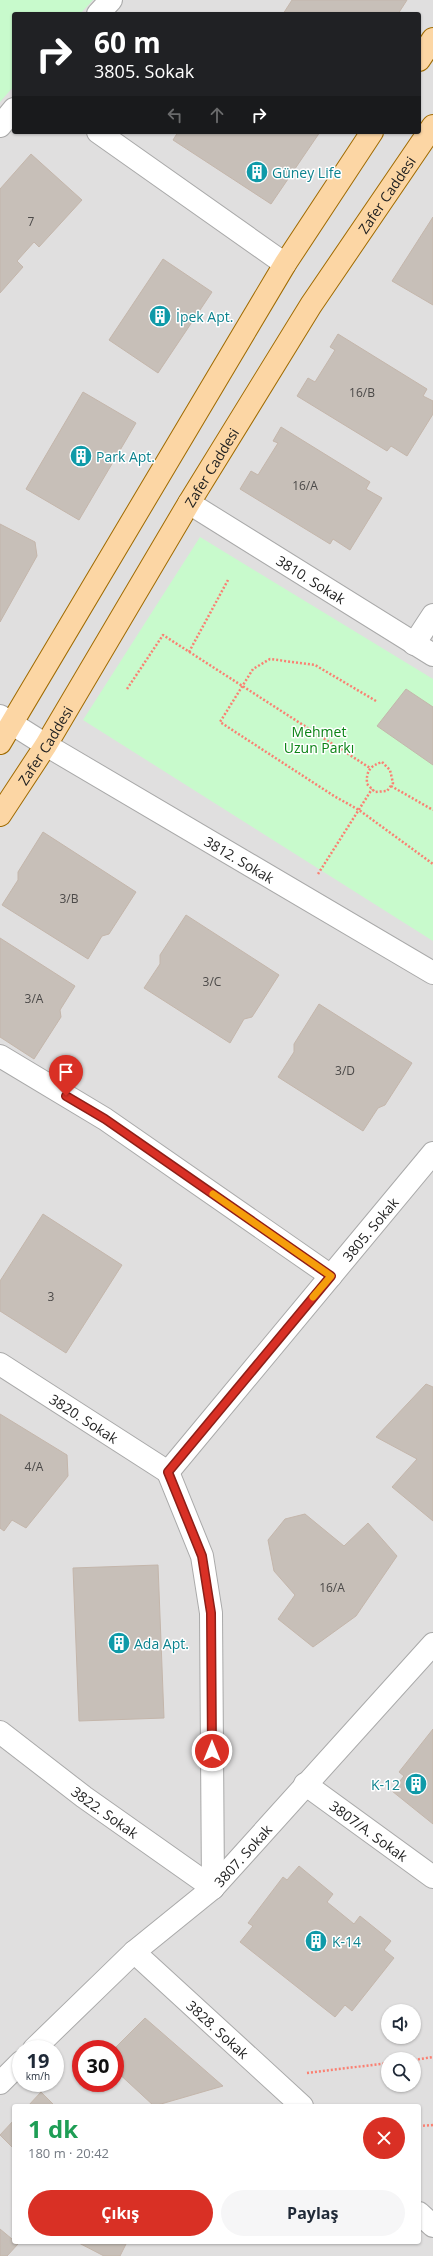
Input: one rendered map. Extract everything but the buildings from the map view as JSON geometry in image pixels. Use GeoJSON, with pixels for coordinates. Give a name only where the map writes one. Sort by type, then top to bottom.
{"type":"FeatureCollection","features":[{"type":"Feature","properties":{"kind":"main road"},"geometry":{"type":"LineString","coordinates":[[421,57],[433,39]]}},
{"type":"Feature","properties":{"kind":"main road","name":"Zafer Caddesi"},"geometry":{"type":"LineString","coordinates":[[0,815],[46,745],[189,503],[311,305],[433,126]]}},
{"type":"Feature","properties":{"kind":"main road"},"geometry":{"type":"LineString","coordinates":[[0,743],[6,720],[285,264],[371,134]]}},
{"type":"Feature","properties":{"kind":"street"},"geometry":{"type":"LineString","coordinates":[[100,12],[111,0]]}},
{"type":"Feature","properties":{"kind":"street"},"geometry":{"type":"LineString","coordinates":[[0,126],[12,111]]}},
{"type":"Feature","properties":{"kind":"street"},"geometry":{"type":"LineString","coordinates":[[101,134],[285,264]]}},
{"type":"Feature","properties":{"kind":"street","name":"3810. Sokak"},"geometry":{"type":"LineString","coordinates":[[189,503],[433,656]]}},
{"type":"Feature","properties":{"kind":"street"},"geometry":{"type":"LineString","coordinates":[[414,644],[433,615]]}},
{"type":"Feature","properties":{"kind":"street","name":"3812. Sokak"},"geometry":{"type":"LineString","coordinates":[[6,720],[433,973]]}},
{"type":"Feature","properties":{"kind":"street"},"geometry":{"type":"LineString","coordinates":[[0,1056],[105,1119],[331,1276]]}},
{"type":"Feature","properties":{"kind":"street","name":"3805. Sokak"},"geometry":{"type":"LineString","coordinates":[[168,1472],[433,1153]]}},
{"type":"Feature","properties":{"kind":"street","name":"3820. Sokak"},"geometry":{"type":"LineString","coordinates":[[0,1364],[168,1472]]}},
{"type":"Feature","properties":{"kind":"street"},"geometry":{"type":"LineString","coordinates":[[168,1472],[202,1556],[211,1613],[213,1888]]}},
{"type":"Feature","properties":{"kind":"street","name":"3807. Sokak"},"geometry":{"type":"LineString","coordinates":[[43,2040],[134,1952],[213,1888],[433,1644]]}},
{"type":"Feature","properties":{"kind":"street","name":"3822. Sokak"},"geometry":{"type":"LineString","coordinates":[[0,1732],[84,1797],[213,1888]]}},
{"type":"Feature","properties":{"kind":"street","name":"3807/A. Sokak"},"geometry":{"type":"LineString","coordinates":[[306,1784],[433,1877]]}},
{"type":"Feature","properties":{"kind":"street","name":"3828. Sokak"},"geometry":{"type":"LineString","coordinates":[[134,1952],[300,2104]]}},
{"type":"Feature","properties":{"kind":"street"},"geometry":{"type":"LineString","coordinates":[[0,2083],[12,2071]]}},
{"type":"Feature","properties":{"kind":"street"},"geometry":{"type":"LineString","coordinates":[[421,2215],[433,2226]]}},
{"type":"Feature","properties":{"kind":"path"},"geometry":{"type":"LineString","coordinates":[[189,652],[228,580]]}},
{"type":"Feature","properties":{"kind":"path"},"geometry":{"type":"LineString","coordinates":[[127,689],[163,635],[241,687],[370,768]]}},
{"type":"Feature","properties":{"kind":"path"},"geometry":{"type":"LineString","coordinates":[[376,700],[315,665],[270,659],[253,669],[220,722],[334,796],[359,810],[433,864]]}},
{"type":"Feature","properties":{"kind":"path"},"geometry":{"type":"LineString","coordinates":[[382,762],[390,770],[393,783],[391,786],[387,791],[375,792],[367,784],[366,775],[372,765],[382,762]]}},
{"type":"Feature","properties":{"kind":"path"},"geometry":{"type":"LineString","coordinates":[[391,786],[433,810]]}},
{"type":"Feature","properties":{"kind":"path"},"geometry":{"type":"LineString","coordinates":[[303,897],[372,789]]}},
{"type":"Feature","properties":{"kind":"path"},"geometry":{"type":"LineString","coordinates":[[421,2059],[433,2057]]}},
{"type":"Feature","properties":{"kind":"path"},"geometry":{"type":"LineString","coordinates":[[306,2073],[381,2064]]}},
{"type":"Feature","properties":{"kind":"path"},"geometry":{"type":"LineString","coordinates":[[421,2126],[433,2125]]}},
{"type":"Feature","properties":{"kind":"shaded area"},"geometry":{"type":"Polygon","coordinates":[[[0,0],[433,0],[433,2256],[0,2256],[0,0]]]}},
{"type":"Feature","properties":{"kind":"green space"},"geometry":{"type":"Polygon","coordinates":[[[0,0],[93,0],[82,12],[12,12],[12,88],[0,102],[0,0]]]}},
{"type":"Feature","properties":{"kind":"green space","name":"Mehmet Uzun Parkı"},"geometry":{"type":"Polygon","coordinates":[[[200,537],[433,679],[433,941],[83,720],[200,537]]]}},
{"type":"Feature","properties":{"kind":"slow traffic"},"geometry":{"type":"LineString","coordinates":[[213,1194],[331,1276],[313,1297]]}},
{"type":"Feature","properties":{"kind":"place","name":"Güney Life"},"geometry":{"type":"Point","coordinates":[257,172]}},
{"type":"Feature","properties":{"kind":"place","name":"İpek Apt."},"geometry":{"type":"Point","coordinates":[160,316]}},
{"type":"Feature","properties":{"kind":"place","name":"Park Apt."},"geometry":{"type":"Point","coordinates":[81,456]}},
{"type":"Feature","properties":{"kind":"place","name":"Ada Apt."},"geometry":{"type":"Point","coordinates":[119,1643]}},
{"type":"Feature","properties":{"kind":"place","name":"K-12"},"geometry":{"type":"Point","coordinates":[416,1784]}},
{"type":"Feature","properties":{"kind":"place","name":"K-14"},"geometry":{"type":"Point","coordinates":[316,1941]}},
{"type":"Feature","properties":{"kind":"route"},"geometry":{"type":"LineString","coordinates":[[66,1096],[105,1119],[331,1276],[168,1472],[202,1556],[211,1613],[212,1751]]}}]}
